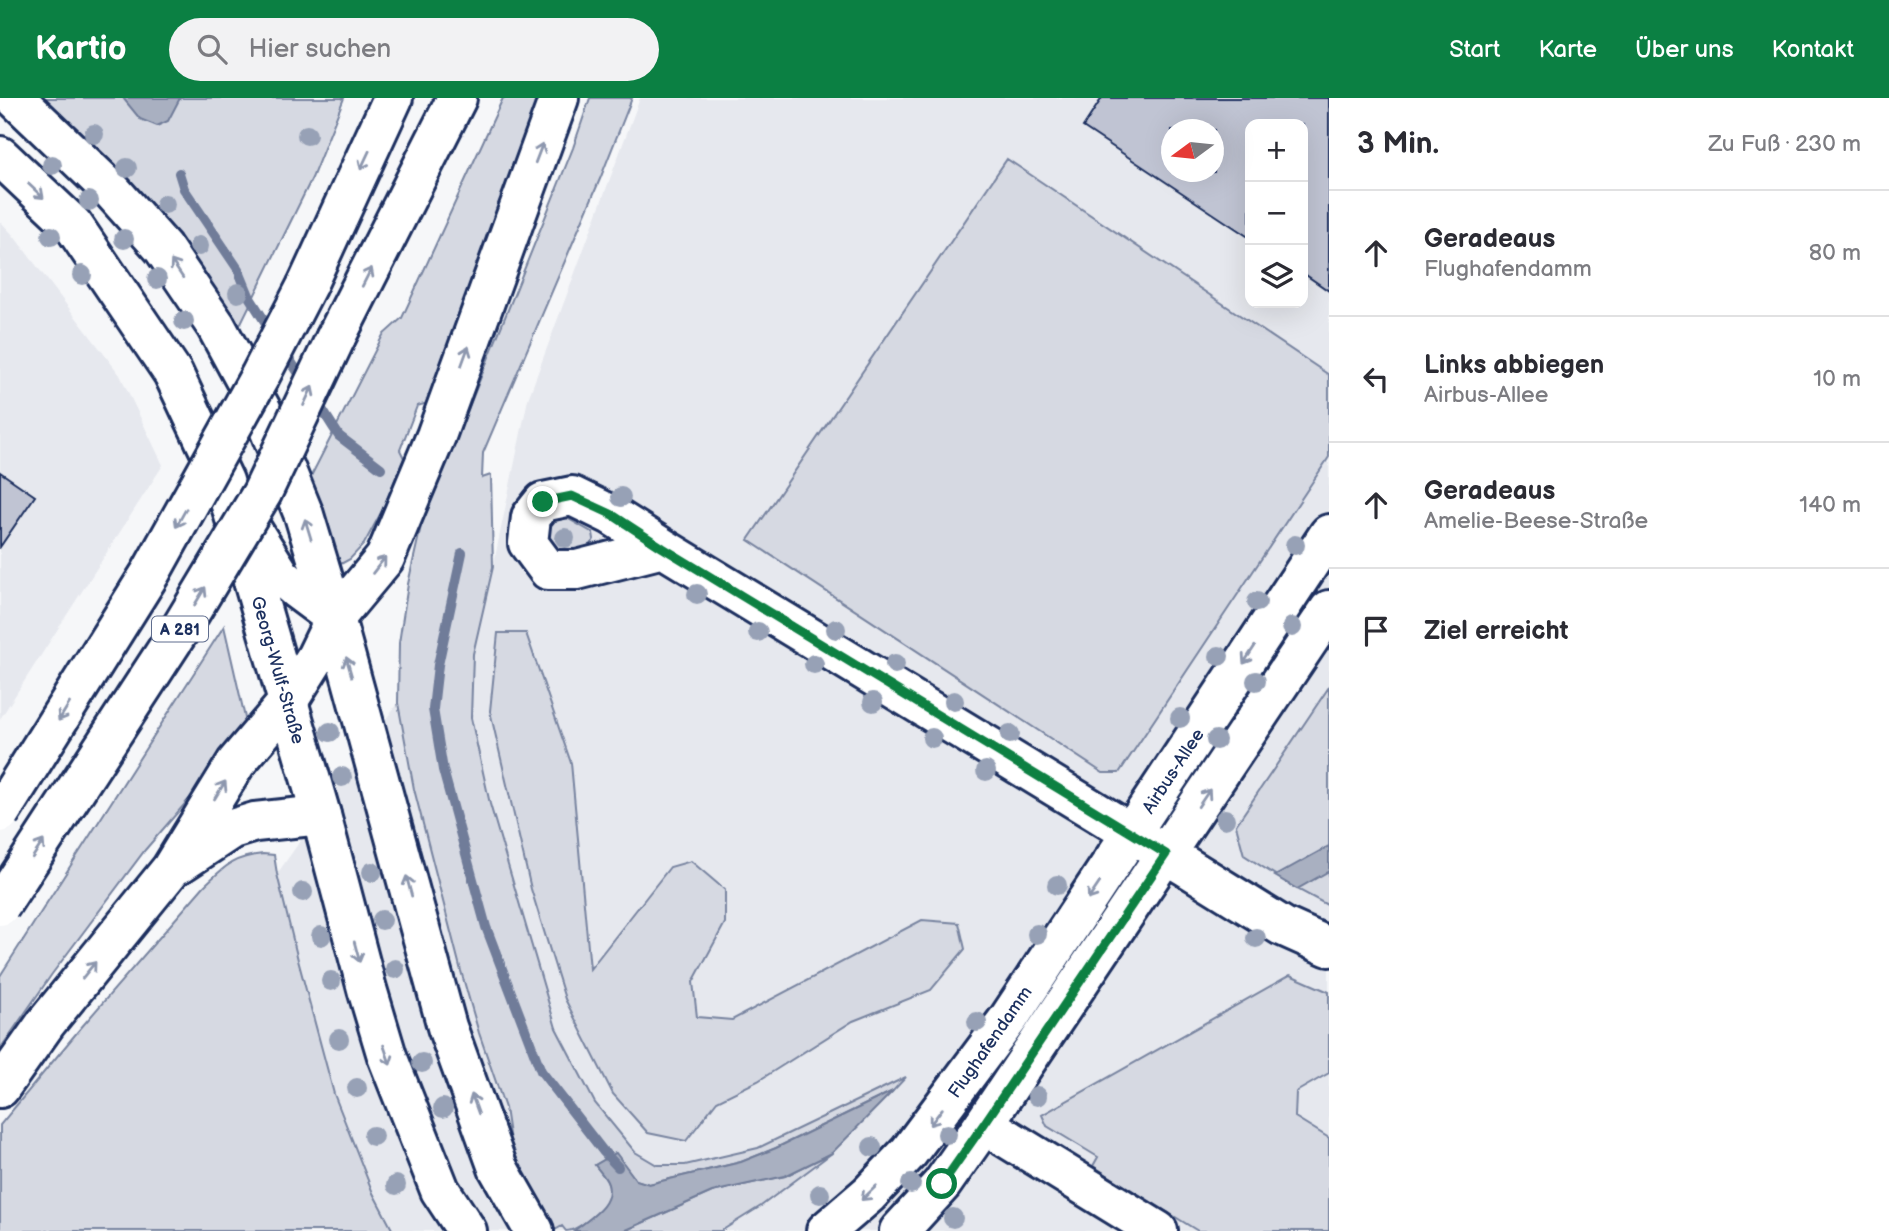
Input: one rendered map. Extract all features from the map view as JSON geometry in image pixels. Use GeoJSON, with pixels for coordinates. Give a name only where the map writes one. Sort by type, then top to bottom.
{"type":"FeatureCollection","features":[{"type":"Feature","properties":{"kind":"main road"},"geometry":{"type":"LineString","coordinates":[[15,98],[113,192],[163,248],[216,326],[261,409],[304,514],[447,1027],[498,1168],[534,1231]]}},
{"type":"Feature","properties":{"kind":"main road","name":"A 281"},"geometry":{"type":"LineString","coordinates":[[0,813],[151,572],[260,376],[307,285],[393,98]]}},
{"type":"Feature","properties":{"kind":"main road","name":"A 281"},"geometry":{"type":"LineString","coordinates":[[0,906],[174,639],[262,493],[336,337],[457,98]]}},
{"type":"Feature","properties":{"kind":"main road"},"geometry":{"type":"LineString","coordinates":[[0,1087],[46,1023],[171,869],[236,763],[287,703],[316,657],[335,618],[385,558],[436,436],[559,98]]}},
{"type":"Feature","properties":{"kind":"main road","name":"Georg-Wulf-Straße"},"geometry":{"type":"LineString","coordinates":[[0,156],[73,225],[173,373],[223,481],[321,815],[387,1056],[440,1190],[467,1231]]}},
{"type":"Feature","properties":{"kind":"main road"},"geometry":{"type":"LineString","coordinates":[[223,481],[281,576],[335,618]]}},
{"type":"Feature","properties":{"kind":"main road","name":"Airbus-Allee"},"geometry":{"type":"LineString","coordinates":[[1329,534],[1132,834],[1282,926],[1329,947]]}},
{"type":"Feature","properties":{"kind":"main road"},"geometry":{"type":"LineString","coordinates":[[663,548],[1132,834]]}},
{"type":"Feature","properties":{"kind":"main road"},"geometry":{"type":"LineString","coordinates":[[899,1231],[942,1184],[984,1124],[1329,610]]}},
{"type":"Feature","properties":{"kind":"main road"},"geometry":{"type":"LineString","coordinates":[[171,869],[232,829],[256,822],[321,815]]}},
{"type":"Feature","properties":{"kind":"main road","name":"Flughafendamm"},"geometry":{"type":"LineString","coordinates":[[826,1231],[869,1194],[909,1152],[1009,1018],[1132,834]]}},
{"type":"Feature","properties":{"kind":"main road"},"geometry":{"type":"LineString","coordinates":[[984,1124],[1158,1231]]}},
{"type":"Feature","properties":{"kind":"main road"},"geometry":{"type":"LineString","coordinates":[[440,1190],[448,1231]]}},
{"type":"Feature","properties":{"kind":"shaded area"},"geometry":{"type":"Polygon","coordinates":[[[38,98],[344,98],[312,178],[238,329],[170,227],[104,158],[38,98]]]}},
{"type":"Feature","properties":{"kind":"shaded area"},"geometry":{"type":"Polygon","coordinates":[[[503,98],[537,98],[428,403],[417,406],[400,450],[404,458],[383,509],[364,544],[350,559],[339,565],[308,482],[383,335],[402,318],[503,98]]]}},
{"type":"Feature","properties":{"kind":"shaded area"},"geometry":{"type":"Polygon","coordinates":[[[590,98],[632,98],[483,453],[482,478],[491,475],[493,567],[473,654],[471,718],[490,804],[556,1028],[595,1103],[635,1152],[657,1165],[685,1165],[758,1148],[906,1077],[893,1091],[776,1148],[741,1162],[649,1184],[636,1180],[615,1153],[595,1165],[608,1183],[610,1192],[607,1201],[591,1218],[566,1231],[562,1226],[555,1230],[552,1226],[547,1229],[512,1155],[505,1108],[461,971],[414,789],[398,703],[399,643],[421,526],[573,148],[590,98]]]}},
{"type":"Feature","properties":{"kind":"shaded area"},"geometry":{"type":"Polygon","coordinates":[[[640,98],[1329,98],[1329,1231],[12,1231],[277,874],[493,567],[528,399],[640,98]]]}},
{"type":"Feature","properties":{"kind":"shaded area"},"geometry":{"type":"Polygon","coordinates":[[[1007,159],[1329,375],[1329,457],[1119,773],[1103,773],[748,540],[1007,159]]]}},
{"type":"Feature","properties":{"kind":"shaded area"},"geometry":{"type":"Polygon","coordinates":[[[0,221],[120,375],[163,465],[0,719],[0,221]]]}},
{"type":"Feature","properties":{"kind":"shaded area"},"geometry":{"type":"Polygon","coordinates":[[[565,517],[593,533],[592,543],[571,551],[548,549],[544,525],[549,519],[565,517]]]}},
{"type":"Feature","properties":{"kind":"shaded area"},"geometry":{"type":"Polygon","coordinates":[[[224,626],[248,731],[145,850],[52,974],[0,1049],[0,976],[224,626]]]}},
{"type":"Feature","properties":{"kind":"shaded area"},"geometry":{"type":"Polygon","coordinates":[[[498,633],[526,633],[571,763],[590,969],[670,867],[691,861],[725,890],[725,923],[693,982],[697,1017],[732,1020],[922,920],[959,923],[965,949],[931,990],[853,1021],[758,1081],[717,1101],[686,1141],[648,1133],[613,1094],[565,999],[531,889],[490,711],[498,633]]]}},
{"type":"Feature","properties":{"kind":"shaded area"},"geometry":{"type":"Polygon","coordinates":[[[1329,687],[1329,906],[1244,855],[1236,825],[1329,687]]]}},
{"type":"Feature","properties":{"kind":"shaded area"},"geometry":{"type":"Polygon","coordinates":[[[274,855],[298,960],[334,1094],[373,1193],[393,1231],[0,1231],[0,1125],[204,886],[230,864],[244,857],[274,855]]]}},
{"type":"Feature","properties":{"kind":"shaded area"},"geometry":{"type":"Polygon","coordinates":[[[1290,975],[1329,992],[1329,1073],[1296,1092],[1295,1117],[1329,1138],[1329,1231],[1198,1231],[1093,1166],[1098,1157],[1047,1126],[1042,1115],[1290,975]]]}},
{"type":"Feature","properties":{"kind":"shaded area"},"geometry":{"type":"Polygon","coordinates":[[[832,1153],[761,1206],[721,1231],[624,1231],[712,1192],[785,1176],[832,1153]]]}},
{"type":"Feature","properties":{"kind":"water"},"geometry":{"type":"Polygon","coordinates":[[[123,98],[180,98],[168,121],[157,126],[140,119],[123,98]]]}},
{"type":"Feature","properties":{"kind":"water"},"geometry":{"type":"Polygon","coordinates":[[[1329,846],[1329,871],[1297,889],[1275,876],[1329,846]]]}},
{"type":"Feature","properties":{"kind":"water"},"geometry":{"type":"Polygon","coordinates":[[[893,1091],[832,1153],[785,1176],[712,1192],[624,1231],[574,1231],[604,1205],[609,1192],[608,1184],[595,1165],[616,1153],[636,1180],[649,1184],[741,1162],[776,1148],[893,1091]]]}},
{"type":"Feature","properties":{"kind":"building"},"geometry":{"type":"Polygon","coordinates":[[[1102,98],[1329,98],[1329,291],[1308,276],[1308,119],[1245,119],[1245,235],[1166,182],[1224,182],[1224,119],[1161,119],[1161,179],[1083,127],[1102,98]]]}},
{"type":"Feature","properties":{"kind":"building"},"geometry":{"type":"Polygon","coordinates":[[[0,472],[35,496],[0,547],[0,472]]]}},
{"type":"Feature","properties":{"kind":"waterway"},"geometry":{"type":"LineString","coordinates":[[179,173],[184,189],[238,269],[250,298],[271,331]]}},
{"type":"Feature","properties":{"kind":"waterway"},"geometry":{"type":"LineString","coordinates":[[283,350],[304,381]]}},
{"type":"Feature","properties":{"kind":"waterway"},"geometry":{"type":"LineString","coordinates":[[316,400],[339,436],[381,468]]}},
{"type":"Feature","properties":{"kind":"waterway"},"geometry":{"type":"LineString","coordinates":[[462,553],[438,665],[433,709],[443,770],[486,927],[541,1071],[618,1167]]}},
{"type":"Feature","properties":{"kind":"route"},"geometry":{"type":"LineString","coordinates":[[543,502],[572,496],[611,514],[1166,854],[942,1184]]}}]}
